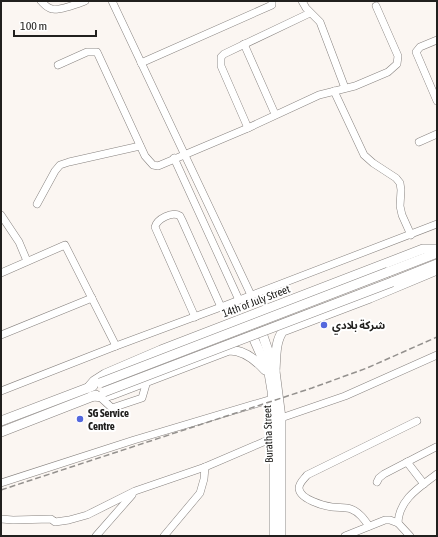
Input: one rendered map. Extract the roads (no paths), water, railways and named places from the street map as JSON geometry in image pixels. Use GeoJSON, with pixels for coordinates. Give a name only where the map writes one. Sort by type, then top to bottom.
{"type":"FeatureCollection","features":[{"type":"Feature","properties":{"kind":"main road","name":"14th of July Street"},"geometry":{"type":"LineString","coordinates":[[97,391],[94,381],[105,374],[246,321],[423,249],[437,249]]}},
{"type":"Feature","properties":{"kind":"main road"},"geometry":{"type":"LineString","coordinates":[[97,391],[437,253]]}},
{"type":"Feature","properties":{"kind":"main road"},"geometry":{"type":"LineString","coordinates":[[97,391],[437,264]]}},
{"type":"Feature","properties":{"kind":"main road"},"geometry":{"type":"LineString","coordinates":[[97,391],[111,395],[229,350],[245,354],[272,372],[278,342],[283,331],[370,298],[437,270]]}},
{"type":"Feature","properties":{"kind":"main road","name":"Buratha Street"},"geometry":{"type":"LineString","coordinates":[[262,333],[272,372],[281,418],[281,536]]}},
{"type":"Feature","properties":{"kind":"main road","name":"Buratha Street"},"geometry":{"type":"LineString","coordinates":[[253,337],[272,372],[274,429],[274,536]]}},
{"type":"Feature","properties":{"kind":"main road","name":"14th of July Street"},"geometry":{"type":"LineString","coordinates":[[1,421],[97,391]]}},
{"type":"Feature","properties":{"kind":"main road","name":"14th of July Street"},"geometry":{"type":"LineString","coordinates":[[1,432],[97,391]]}},
{"type":"Feature","properties":{"kind":"street"},"geometry":{"type":"LineString","coordinates":[[41,1],[51,9],[84,1]]}},
{"type":"Feature","properties":{"kind":"street"},"geometry":{"type":"LineString","coordinates":[[112,1],[251,295]]}},
{"type":"Feature","properties":{"kind":"street"},"geometry":{"type":"LineString","coordinates":[[141,63],[271,6],[273,4],[272,1]]}},
{"type":"Feature","properties":{"kind":"street"},"geometry":{"type":"LineString","coordinates":[[302,1],[310,13],[320,22],[323,28],[345,88]]}},
{"type":"Feature","properties":{"kind":"street"},"geometry":{"type":"LineString","coordinates":[[58,65],[87,52],[97,52],[145,156],[153,166],[158,166],[248,128],[275,114],[319,95],[355,86],[388,72],[397,64],[398,56],[376,6]]}},
{"type":"Feature","properties":{"kind":"street"},"geometry":{"type":"LineString","coordinates":[[248,128],[220,62],[221,57],[244,44],[310,13]]}},
{"type":"Feature","properties":{"kind":"street"},"geometry":{"type":"LineString","coordinates":[[437,40],[420,47],[416,52],[437,101]]}},
{"type":"Feature","properties":{"kind":"street"},"geometry":{"type":"LineString","coordinates":[[244,44],[275,114]]}},
{"type":"Feature","properties":{"kind":"street"},"geometry":{"type":"LineString","coordinates":[[334,91],[364,155],[373,163],[396,178],[400,183],[401,211],[411,234]]}},
{"type":"Feature","properties":{"kind":"street"},"geometry":{"type":"LineString","coordinates":[[420,142],[437,134]]}},
{"type":"Feature","properties":{"kind":"street"},"geometry":{"type":"LineString","coordinates":[[37,204],[50,177],[60,165],[140,146]]}},
{"type":"Feature","properties":{"kind":"street"},"geometry":{"type":"LineString","coordinates":[[174,158],[239,300]]}},
{"type":"Feature","properties":{"kind":"street"},"geometry":{"type":"LineString","coordinates":[[196,204],[206,199]]}},
{"type":"Feature","properties":{"kind":"street"},"geometry":{"type":"LineString","coordinates":[[195,317],[155,227],[159,220],[174,214],[180,216],[221,307]]}},
{"type":"Feature","properties":{"kind":"street"},"geometry":{"type":"LineString","coordinates":[[1,215],[19,242],[27,261]]}},
{"type":"Feature","properties":{"kind":"street"},"geometry":{"type":"LineString","coordinates":[[1,391],[437,224]]}},
{"type":"Feature","properties":{"kind":"street"},"geometry":{"type":"LineString","coordinates":[[1,273],[65,245],[116,346]]}},
{"type":"Feature","properties":{"kind":"street"},"geometry":{"type":"LineString","coordinates":[[1,335],[92,298]]}},
{"type":"Feature","properties":{"kind":"street"},"geometry":{"type":"LineString","coordinates":[[281,418],[345,396],[437,355]]}},
{"type":"Feature","properties":{"kind":"street"},"geometry":{"type":"LineString","coordinates":[[97,391],[112,408],[142,398],[147,381]]}},
{"type":"Feature","properties":{"kind":"street"},"geometry":{"type":"LineString","coordinates":[[1,483],[134,440],[272,399]]}},
{"type":"Feature","properties":{"kind":"street"},"geometry":{"type":"LineString","coordinates":[[369,526],[358,513],[351,509],[324,506],[307,499],[300,493],[299,488],[301,483],[307,475],[417,421]]}},
{"type":"Feature","properties":{"kind":"street"},"geometry":{"type":"LineString","coordinates":[[1,519],[51,519],[55,522],[87,515],[135,491],[205,467],[268,440]]}},
{"type":"Feature","properties":{"kind":"street"},"geometry":{"type":"LineString","coordinates":[[377,482],[384,474],[436,447]]}},
{"type":"Feature","properties":{"kind":"street"},"geometry":{"type":"LineString","coordinates":[[408,462],[424,484]]}},
{"type":"Feature","properties":{"kind":"street"},"geometry":{"type":"LineString","coordinates":[[164,536],[200,493],[204,480],[205,467]]}},
{"type":"Feature","properties":{"kind":"street"},"geometry":{"type":"LineString","coordinates":[[398,523],[401,508],[408,497],[437,474]]}},
{"type":"Feature","properties":{"kind":"street"},"geometry":{"type":"LineString","coordinates":[[96,536],[135,491]]}},
{"type":"Feature","properties":{"kind":"street"},"geometry":{"type":"LineString","coordinates":[[345,536],[385,520],[398,523],[410,536]]}},
{"type":"Feature","properties":{"kind":"railway"},"geometry":{"type":"LineString","coordinates":[[1,490],[312,388],[367,368],[437,337]]}},
{"type":"Feature","properties":{"kind":"place","name":"شركة بلادي"},"geometry":{"type":"Point","coordinates":[324,325]}},
{"type":"Feature","properties":{"kind":"place","name":"SG Service Centre"},"geometry":{"type":"Point","coordinates":[80,419]}}]}
